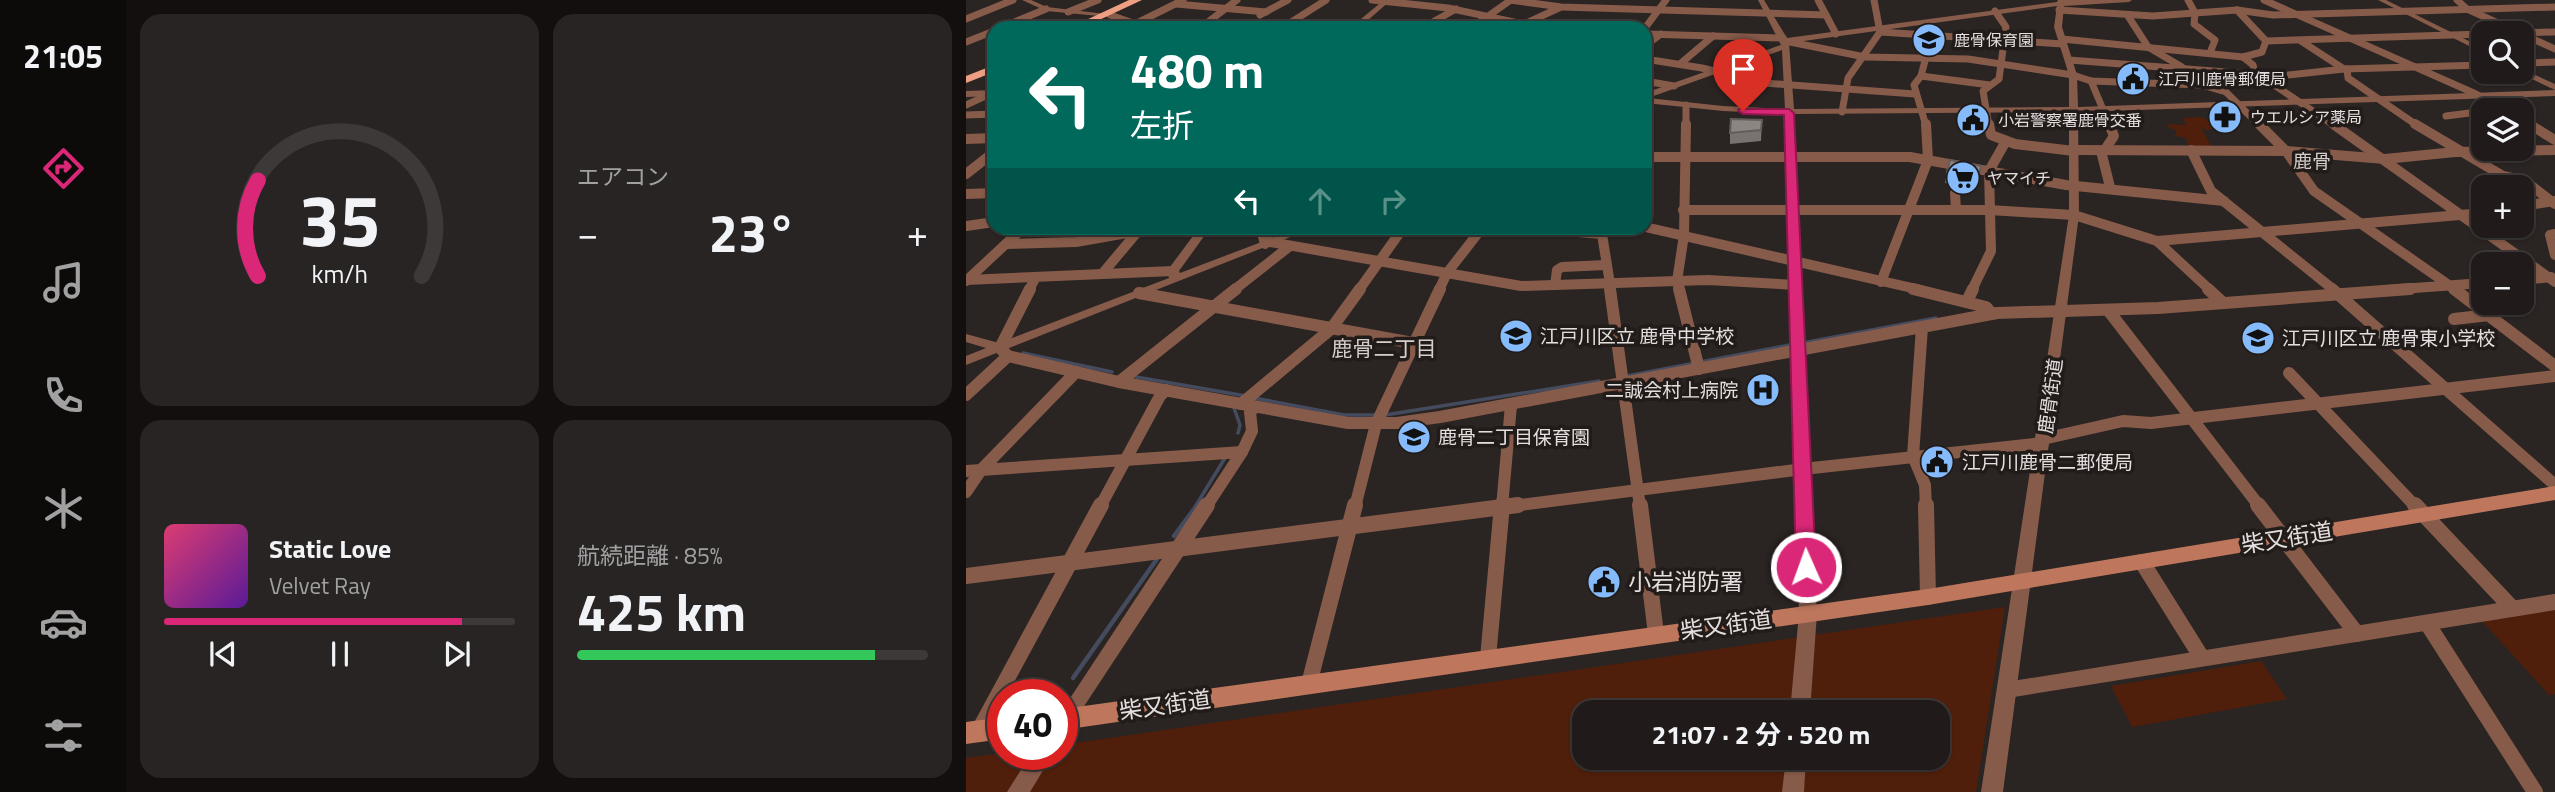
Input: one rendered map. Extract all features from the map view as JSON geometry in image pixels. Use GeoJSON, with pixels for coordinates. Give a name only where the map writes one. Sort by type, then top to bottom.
{"type":"FeatureCollection","features":[{"type":"Feature","properties":{"kind":"highway"},"geometry":{"type":"LineString","coordinates":[[1095,21],[1136,0]]}},
{"type":"Feature","properties":{"kind":"highway"},"geometry":{"type":"LineString","coordinates":[[1092,21],[1143,0]]}},
{"type":"Feature","properties":{"kind":"highway"},"geometry":{"type":"LineString","coordinates":[[966,78],[987,68]]}},
{"type":"Feature","properties":{"kind":"main road","name":"柴又街道"},"geometry":{"type":"LineString","coordinates":[[1078,719],[1928,597],[2555,493]]}},
{"type":"Feature","properties":{"kind":"street"},"geometry":{"type":"LineString","coordinates":[[966,19],[1013,0]]}},
{"type":"Feature","properties":{"kind":"street"},"geometry":{"type":"LineString","coordinates":[[1025,0],[1034,5],[1046,4],[1068,12],[1107,15],[1126,21]]}},
{"type":"Feature","properties":{"kind":"street"},"geometry":{"type":"LineString","coordinates":[[1068,12],[1098,0]]}},
{"type":"Feature","properties":{"kind":"street"},"geometry":{"type":"LineString","coordinates":[[1142,21],[1184,0]]}},
{"type":"Feature","properties":{"kind":"street"},"geometry":{"type":"LineString","coordinates":[[1209,21],[1237,0]]}},
{"type":"Feature","properties":{"kind":"street"},"geometry":{"type":"LineString","coordinates":[[1249,21],[1287,0]]}},
{"type":"Feature","properties":{"kind":"street"},"geometry":{"type":"LineString","coordinates":[[1293,21],[1326,0]]}},
{"type":"Feature","properties":{"kind":"street"},"geometry":{"type":"LineString","coordinates":[[1372,0],[1456,9],[1514,21]]}},
{"type":"Feature","properties":{"kind":"street"},"geometry":{"type":"LineString","coordinates":[[1448,8],[1464,0]]}},
{"type":"Feature","properties":{"kind":"street"},"geometry":{"type":"LineString","coordinates":[[1483,21],[1511,0],[1547,2],[1561,7],[1826,15]]}},
{"type":"Feature","properties":{"kind":"street"},"geometry":{"type":"LineString","coordinates":[[1538,21],[1577,0]]}},
{"type":"Feature","properties":{"kind":"street"},"geometry":{"type":"LineString","coordinates":[[1650,21],[1667,0]]}},
{"type":"Feature","properties":{"kind":"street"},"geometry":{"type":"LineString","coordinates":[[1761,0],[1784,42],[1788,85],[1808,613],[1801,700]]}},
{"type":"Feature","properties":{"kind":"street"},"geometry":{"type":"LineString","coordinates":[[1818,0],[1836,34]]}},
{"type":"Feature","properties":{"kind":"street"},"geometry":{"type":"LineString","coordinates":[[1842,113],[1848,78],[1865,57],[1880,30],[1874,0]]}},
{"type":"Feature","properties":{"kind":"street"},"geometry":{"type":"LineString","coordinates":[[1652,95],[1784,42],[1880,30],[1994,9],[2129,0]]}},
{"type":"Feature","properties":{"kind":"street"},"geometry":{"type":"LineString","coordinates":[[2189,0],[2195,13],[2194,24],[2215,40],[2210,53]]}},
{"type":"Feature","properties":{"kind":"street"},"geometry":{"type":"LineString","coordinates":[[2264,0],[2483,98]]}},
{"type":"Feature","properties":{"kind":"street"},"geometry":{"type":"LineString","coordinates":[[2381,0],[2471,45]]}},
{"type":"Feature","properties":{"kind":"street"},"geometry":{"type":"LineString","coordinates":[[2457,0],[2467,9],[2494,21]]}},
{"type":"Feature","properties":{"kind":"street"},"geometry":{"type":"LineString","coordinates":[[2526,0],[2555,13]]}},
{"type":"Feature","properties":{"kind":"street"},"geometry":{"type":"LineString","coordinates":[[1363,21],[1387,1]]}},
{"type":"Feature","properties":{"kind":"street"},"geometry":{"type":"LineString","coordinates":[[1013,21],[1046,4]]}},
{"type":"Feature","properties":{"kind":"street"},"geometry":{"type":"LineString","coordinates":[[1176,4],[1266,12]]}},
{"type":"Feature","properties":{"kind":"street"},"geometry":{"type":"LineString","coordinates":[[2060,4],[2128,16],[2237,10],[2296,14],[2555,7]]}},
{"type":"Feature","properties":{"kind":"street","name":"鹿骨街道"},"geometry":{"type":"LineString","coordinates":[[1992,792],[2074,215],[2073,75],[2057,27],[2060,4]]}},
{"type":"Feature","properties":{"kind":"street"},"geometry":{"type":"LineString","coordinates":[[1435,21],[1456,9]]}},
{"type":"Feature","properties":{"kind":"street"},"geometry":{"type":"LineString","coordinates":[[1994,9],[2004,23],[2003,64],[1999,79],[1983,91],[1991,135],[2006,141],[2074,150],[2286,151],[2385,159],[2459,152],[2555,150]]}},
{"type":"Feature","properties":{"kind":"street"},"geometry":{"type":"LineString","coordinates":[[1880,30],[2005,42],[2148,47],[2243,57],[2262,52],[2266,41],[2262,33],[2242,20],[2237,10]]}},
{"type":"Feature","properties":{"kind":"street"},"geometry":{"type":"LineString","coordinates":[[1728,20],[1734,12]]}},
{"type":"Feature","properties":{"kind":"street"},"geometry":{"type":"LineString","coordinates":[[2128,16],[2148,47],[2182,67],[2202,85]]}},
{"type":"Feature","properties":{"kind":"street"},"geometry":{"type":"LineString","coordinates":[[1680,64],[1721,28]]}},
{"type":"Feature","properties":{"kind":"street"},"geometry":{"type":"LineString","coordinates":[[966,32],[987,33]]}},
{"type":"Feature","properties":{"kind":"street"},"geometry":{"type":"LineString","coordinates":[[2534,33],[2555,32]]}},
{"type":"Feature","properties":{"kind":"street"},"geometry":{"type":"LineString","coordinates":[[966,42],[987,34]]}},
{"type":"Feature","properties":{"kind":"street"},"geometry":{"type":"LineString","coordinates":[[1652,34],[1784,42],[1865,57],[1926,57],[2003,64],[2073,75],[2091,81],[2219,88],[2286,151],[2314,191],[2471,301]]}},
{"type":"Feature","properties":{"kind":"street"},"geometry":{"type":"LineString","coordinates":[[1652,41],[1661,34]]}},
{"type":"Feature","properties":{"kind":"street"},"geometry":{"type":"LineString","coordinates":[[2266,41],[2471,34]]}},
{"type":"Feature","properties":{"kind":"street"},"geometry":{"type":"LineString","coordinates":[[2534,39],[2555,49]]}},
{"type":"Feature","properties":{"kind":"street"},"geometry":{"type":"LineString","coordinates":[[2301,41],[2346,69],[2348,78],[2372,97],[2459,152],[2503,176],[2525,181],[2554,202]]}},
{"type":"Feature","properties":{"kind":"street"},"geometry":{"type":"LineString","coordinates":[[1881,282],[1928,160],[1924,112],[1915,94],[1914,85],[1921,76],[1926,57]]}},
{"type":"Feature","properties":{"kind":"street"},"geometry":{"type":"LineString","coordinates":[[2243,57],[2253,65],[2255,72],[2301,100],[2553,279]]}},
{"type":"Feature","properties":{"kind":"street"},"geometry":{"type":"LineString","coordinates":[[1652,61],[1716,71],[1764,83],[1915,94]]}},
{"type":"Feature","properties":{"kind":"street"},"geometry":{"type":"LineString","coordinates":[[2069,61],[2182,67],[2264,76],[2346,69],[2471,65]]}},
{"type":"Feature","properties":{"kind":"street"},"geometry":{"type":"LineString","coordinates":[[2534,63],[2555,62]]}},
{"type":"Feature","properties":{"kind":"street"},"geometry":{"type":"LineString","coordinates":[[1921,76],[1990,85]]}},
{"type":"Feature","properties":{"kind":"street"},"geometry":{"type":"LineString","coordinates":[[2534,77],[2555,87]]}},
{"type":"Feature","properties":{"kind":"street"},"geometry":{"type":"LineString","coordinates":[[1652,81],[1674,86]]}},
{"type":"Feature","properties":{"kind":"street"},"geometry":{"type":"LineString","coordinates":[[2091,81],[2114,136],[2104,150],[2110,187]]}},
{"type":"Feature","properties":{"kind":"street"},"geometry":{"type":"LineString","coordinates":[[966,94],[987,93]]}},
{"type":"Feature","properties":{"kind":"street"},"geometry":{"type":"LineString","coordinates":[[1652,99],[1686,105],[1789,113],[1842,113],[2104,110],[2372,97],[2555,93]]}},
{"type":"Feature","properties":{"kind":"street"},"geometry":{"type":"LineString","coordinates":[[966,105],[987,96]]}},
{"type":"Feature","properties":{"kind":"street"},"geometry":{"type":"LineString","coordinates":[[1686,105],[1684,237],[1677,281],[1699,369]]}},
{"type":"Feature","properties":{"kind":"street"},"geometry":{"type":"LineString","coordinates":[[2446,116],[2471,113]]}},
{"type":"Feature","properties":{"kind":"street"},"geometry":{"type":"LineString","coordinates":[[966,115],[987,114]]}},
{"type":"Feature","properties":{"kind":"street"},"geometry":{"type":"LineString","coordinates":[[2534,128],[2555,139]]}},
{"type":"Feature","properties":{"kind":"street"},"geometry":{"type":"LineString","coordinates":[[966,139],[987,138]]}},
{"type":"Feature","properties":{"kind":"street"},"geometry":{"type":"LineString","coordinates":[[1967,301],[1991,251],[1989,171],[2006,141]]}},
{"type":"Feature","properties":{"kind":"street"},"geometry":{"type":"LineString","coordinates":[[2191,150],[2211,191],[2337,293],[2555,485]]}},
{"type":"Feature","properties":{"kind":"street"},"geometry":{"type":"LineString","coordinates":[[1652,157],[1910,157],[2073,185],[2224,201]]}},
{"type":"Feature","properties":{"kind":"street"},"geometry":{"type":"LineString","coordinates":[[966,174],[987,158]]}},
{"type":"Feature","properties":{"kind":"street"},"geometry":{"type":"LineString","coordinates":[[1955,192],[1956,210]]}},
{"type":"Feature","properties":{"kind":"street"},"geometry":{"type":"LineString","coordinates":[[966,194],[987,193]]}},
{"type":"Feature","properties":{"kind":"street"},"geometry":{"type":"LineString","coordinates":[[2534,204],[2554,202]]}},
{"type":"Feature","properties":{"kind":"street"},"geometry":{"type":"LineString","coordinates":[[1683,209],[1956,210],[2074,215],[2157,241],[2471,214]]}},
{"type":"Feature","properties":{"kind":"street"},"geometry":{"type":"LineString","coordinates":[[966,226],[987,223]]}},
{"type":"Feature","properties":{"kind":"street"},"geometry":{"type":"LineString","coordinates":[[1652,229],[1796,264],[1967,301],[1986,307],[1992,314]]}},
{"type":"Feature","properties":{"kind":"street"},"geometry":{"type":"LineString","coordinates":[[2555,234],[2550,235],[2555,255]]}},
{"type":"Feature","properties":{"kind":"street"},"geometry":{"type":"LineString","coordinates":[[966,280],[1016,235]]}},
{"type":"Feature","properties":{"kind":"street"},"geometry":{"type":"LineString","coordinates":[[1090,239],[1091,235]]}},
{"type":"Feature","properties":{"kind":"street"},"geometry":{"type":"LineString","coordinates":[[1006,244],[1090,239],[1110,235]]}},
{"type":"Feature","properties":{"kind":"street"},"geometry":{"type":"LineString","coordinates":[[1102,274],[1135,235]]}},
{"type":"Feature","properties":{"kind":"street"},"geometry":{"type":"LineString","coordinates":[[1174,275],[1200,235]]}},
{"type":"Feature","properties":{"kind":"street"},"geometry":{"type":"LineString","coordinates":[[1264,235],[1267,243],[1521,286],[1708,280],[1796,285]]}},
{"type":"Feature","properties":{"kind":"street"},"geometry":{"type":"LineString","coordinates":[[966,361],[1004,352],[1174,275],[1288,235]]}},
{"type":"Feature","properties":{"kind":"street"},"geometry":{"type":"LineString","coordinates":[[1248,405],[1331,329],[1398,235]]}},
{"type":"Feature","properties":{"kind":"street"},"geometry":{"type":"LineString","coordinates":[[1309,684],[1376,425],[1447,273],[1477,235]]}},
{"type":"Feature","properties":{"kind":"street"},"geometry":{"type":"LineString","coordinates":[[1602,235],[1625,384],[1656,634]]}},
{"type":"Feature","properties":{"kind":"street"},"geometry":{"type":"LineString","coordinates":[[2157,241],[2223,303]]}},
{"type":"Feature","properties":{"kind":"street"},"geometry":{"type":"LineString","coordinates":[[1119,382],[1290,246]]}},
{"type":"Feature","properties":{"kind":"street"},"geometry":{"type":"LineString","coordinates":[[1555,285],[1557,270],[1562,267],[1606,265]]}},
{"type":"Feature","properties":{"kind":"street"},"geometry":{"type":"LineString","coordinates":[[966,280],[1102,274],[1174,275]]}},
{"type":"Feature","properties":{"kind":"street"},"geometry":{"type":"LineString","coordinates":[[966,395],[1004,352],[1036,277]]}},
{"type":"Feature","properties":{"kind":"street"},"geometry":{"type":"LineString","coordinates":[[2534,280],[2553,279]]}},
{"type":"Feature","properties":{"kind":"street"},"geometry":{"type":"LineString","coordinates":[[966,338],[1004,352],[1119,382],[1348,423],[1376,425],[1511,405],[1992,314],[2223,303],[2471,284]]}},
{"type":"Feature","properties":{"kind":"street"},"geometry":{"type":"LineString","coordinates":[[1139,293],[1413,343]]}},
{"type":"Feature","properties":{"kind":"street"},"geometry":{"type":"LineString","coordinates":[[2108,310],[2357,634]]}},
{"type":"Feature","properties":{"kind":"street"},"geometry":{"type":"LineString","coordinates":[[2454,320],[2489,315],[2555,366]]}},
{"type":"Feature","properties":{"kind":"street"},"geometry":{"type":"LineString","coordinates":[[1922,327],[1913,456],[1926,485],[1928,597]]}},
{"type":"Feature","properties":{"kind":"street"},"geometry":{"type":"LineString","coordinates":[[966,492],[981,470],[1076,372]]}},
{"type":"Feature","properties":{"kind":"street"},"geometry":{"type":"LineString","coordinates":[[2289,373],[2512,608]]}},
{"type":"Feature","properties":{"kind":"street"},"geometry":{"type":"LineString","coordinates":[[966,576],[2043,441],[2123,421],[2151,423],[2555,376]]}},
{"type":"Feature","properties":{"kind":"street"},"geometry":{"type":"LineString","coordinates":[[972,732],[1071,562],[1166,390]]}},
{"type":"Feature","properties":{"kind":"street"},"geometry":{"type":"LineString","coordinates":[[1078,699],[1242,452],[1252,431],[1248,405]]}},
{"type":"Feature","properties":{"kind":"street"},"geometry":{"type":"LineString","coordinates":[[1488,658],[1511,405]]}},
{"type":"Feature","properties":{"kind":"street"},"geometry":{"type":"LineString","coordinates":[[966,471],[1242,452]]}},
{"type":"Feature","properties":{"kind":"street"},"geometry":{"type":"LineString","coordinates":[[2143,562],[2202,657]]}},
{"type":"Feature","properties":{"kind":"street"},"geometry":{"type":"LineString","coordinates":[[2007,690],[2555,602]]}},
{"type":"Feature","properties":{"kind":"street"},"geometry":{"type":"LineString","coordinates":[[2427,623],[2535,792]]}},
{"type":"Feature","properties":{"kind":"street"},"geometry":{"type":"LineString","coordinates":[[1017,792],[1031,770]]}},
{"type":"Feature","properties":{"kind":"street"},"geometry":{"type":"LineString","coordinates":[[1793,792],[1795,770]]}},
{"type":"Feature","properties":{"kind":"shaded area"},"geometry":{"type":"Polygon","coordinates":[[[2202,117],[2219,128],[2206,130],[2200,125],[2212,148],[2190,148],[2186,138],[2175,136],[2177,130],[2169,128],[2168,124],[2186,125],[2183,118],[2202,117]]]}},
{"type":"Feature","properties":{"kind":"shaded area"},"geometry":{"type":"Polygon","coordinates":[[[2005,607],[1976,792],[966,792],[966,758],[987,755],[987,770],[1078,770],[1078,743],[2005,607]]]}},
{"type":"Feature","properties":{"kind":"shaded area"},"geometry":{"type":"Polygon","coordinates":[[[2555,608],[2555,694],[2549,695],[2482,621],[2555,608]]]}},
{"type":"Feature","properties":{"kind":"shaded area"},"geometry":{"type":"Polygon","coordinates":[[[2261,661],[2287,699],[2132,727],[2111,686],[2261,661]]]}},
{"type":"Feature","properties":{"kind":"building"},"geometry":{"type":"Polygon","coordinates":[[[1731,119],[1762,120],[1761,130],[1730,133],[1731,119]]]}},
{"type":"Feature","properties":{"kind":"building"},"geometry":{"type":"Polygon","coordinates":[[[1950,160],[1981,166],[1979,175],[1947,172],[1950,160]]]}},
{"type":"Feature","properties":{"kind":"waterway"},"geometry":{"type":"LineString","coordinates":[[1802,343],[1936,318]]}},
{"type":"Feature","properties":{"kind":"waterway"},"geometry":{"type":"LineString","coordinates":[[1627,376],[1795,344]]}},
{"type":"Feature","properties":{"kind":"waterway"},"geometry":{"type":"LineString","coordinates":[[1023,353],[1112,372]]}},
{"type":"Feature","properties":{"kind":"waterway"},"geometry":{"type":"LineString","coordinates":[[1136,377],[1246,396]]}},
{"type":"Feature","properties":{"kind":"waterway"},"geometry":{"type":"LineString","coordinates":[[1385,415],[1599,381]]}},
{"type":"Feature","properties":{"kind":"waterway"},"geometry":{"type":"LineString","coordinates":[[1254,398],[1344,415],[1377,415]]}},
{"type":"Feature","properties":{"kind":"waterway"},"geometry":{"type":"LineString","coordinates":[[1234,408],[1240,425],[1238,433]]}},
{"type":"Feature","properties":{"kind":"waterway"},"geometry":{"type":"LineString","coordinates":[[1195,507],[1225,458]]}},
{"type":"Feature","properties":{"kind":"waterway"},"geometry":{"type":"LineString","coordinates":[[1174,536],[1197,505]]}},
{"type":"Feature","properties":{"kind":"waterway"},"geometry":{"type":"LineString","coordinates":[[1073,678],[1157,559]]}},
{"type":"Feature","properties":{"kind":"place","name":"鹿骨保育園"},"geometry":{"type":"Point","coordinates":[1929,40]}},
{"type":"Feature","properties":{"kind":"place","name":"江戸川鹿骨郵便局"},"geometry":{"type":"Point","coordinates":[2133,79]}},
{"type":"Feature","properties":{"kind":"place","name":"ウエルシア薬局"},"geometry":{"type":"Point","coordinates":[2225,117]}},
{"type":"Feature","properties":{"kind":"place","name":"小岩警察署鹿骨交番"},"geometry":{"type":"Point","coordinates":[1973,120]}},
{"type":"Feature","properties":{"kind":"place","name":"ヤマイチ"},"geometry":{"type":"Point","coordinates":[1963,178]}},
{"type":"Feature","properties":{"kind":"place","name":"江戸川区立 鹿骨中学校"},"geometry":{"type":"Point","coordinates":[1516,336]}},
{"type":"Feature","properties":{"kind":"place","name":"江戸川区立 鹿骨東小学校"},"geometry":{"type":"Point","coordinates":[2258,338]}},
{"type":"Feature","properties":{"kind":"place","name":"二誠会村上病院"},"geometry":{"type":"Point","coordinates":[1763,390]}},
{"type":"Feature","properties":{"kind":"place","name":"鹿骨二丁目保育園"},"geometry":{"type":"Point","coordinates":[1414,437]}},
{"type":"Feature","properties":{"kind":"place","name":"江戸川鹿骨二郵便局"},"geometry":{"type":"Point","coordinates":[1937,462]}},
{"type":"Feature","properties":{"kind":"place","name":"小岩消防署"},"geometry":{"type":"Point","coordinates":[1604,582]}},
{"type":"Feature","properties":{"kind":"district","name":"鹿骨"},"geometry":{"type":"Point","coordinates":[2312,161]}},
{"type":"Feature","properties":{"kind":"district","name":"鹿骨二丁目"},"geometry":{"type":"Point","coordinates":[1384,349]}},
{"type":"Feature","properties":{"kind":"route"},"geometry":{"type":"LineString","coordinates":[[1743,111],[1789,113],[1806,567]]}}]}
